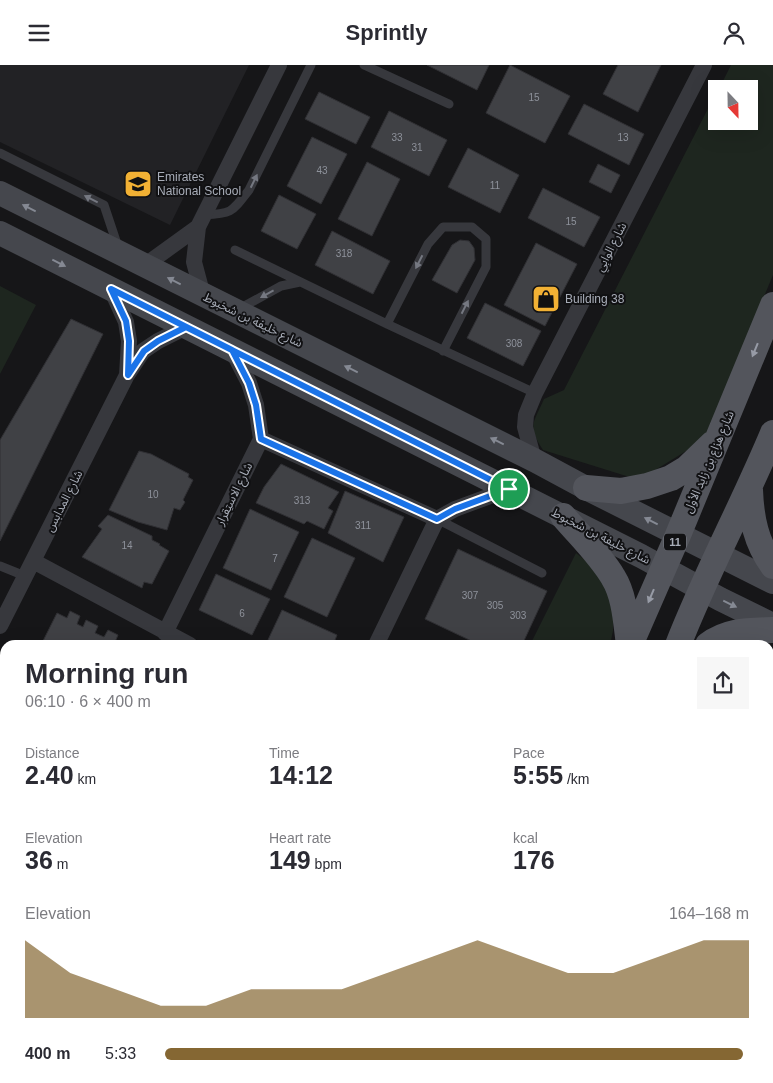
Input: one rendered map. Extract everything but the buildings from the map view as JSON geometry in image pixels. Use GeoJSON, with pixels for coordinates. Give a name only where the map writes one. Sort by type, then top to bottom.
{"type":"FeatureCollection","features":[{"type":"Feature","properties":{"kind":"main road","name":"شارع خليفة بن شخبوط"},"geometry":{"type":"LineString","coordinates":[[0,193],[534,460],[773,582]]}},
{"type":"Feature","properties":{"kind":"main road","name":"شارع خليفة بن شخبوط"},"geometry":{"type":"LineString","coordinates":[[0,233],[641,555],[662,569],[773,625]]}},
{"type":"Feature","properties":{"kind":"main road","name":"شارع هزاع بن زايد الأول"},"geometry":{"type":"LineString","coordinates":[[631,640],[678,535],[773,305]]}},
{"type":"Feature","properties":{"kind":"main road"},"geometry":{"type":"LineString","coordinates":[[680,640],[750,488],[773,433]]}},
{"type":"Feature","properties":{"kind":"main road"},"geometry":{"type":"LineString","coordinates":[[586,488],[621,491],[647,487],[671,478],[686,469],[718,439]]}},
{"type":"Feature","properties":{"kind":"main road"},"geometry":{"type":"LineString","coordinates":[[750,488],[751,513],[757,538],[773,566]]}},
{"type":"Feature","properties":{"kind":"main road"},"geometry":{"type":"LineString","coordinates":[[563,516],[613,577],[624,609],[628,640]]}},
{"type":"Feature","properties":{"kind":"main road"},"geometry":{"type":"LineString","coordinates":[[717,640],[727,634],[738,631],[773,630]]}},
{"type":"Feature","properties":{"kind":"street"},"geometry":{"type":"LineString","coordinates":[[203,295],[194,262],[201,221],[279,65]]}},
{"type":"Feature","properties":{"kind":"street","name":"شارع الوابِي"},"geometry":{"type":"LineString","coordinates":[[534,460],[525,427],[526,415],[704,65]]}},
{"type":"Feature","properties":{"kind":"street"},"geometry":{"type":"LineString","coordinates":[[144,266],[201,221]]}},
{"type":"Feature","properties":{"kind":"street","name":"شارع المدابس"},"geometry":{"type":"LineString","coordinates":[[111,289],[126,321],[129,341],[128,375]]}},
{"type":"Feature","properties":{"kind":"street","name":"شارع المدابس"},"geometry":{"type":"LineString","coordinates":[[0,627],[128,375],[144,351],[158,341],[186,327]]}},
{"type":"Feature","properties":{"kind":"street"},"geometry":{"type":"LineString","coordinates":[[232,350],[249,383],[256,405],[261,439],[437,519]]}},
{"type":"Feature","properties":{"kind":"street","name":"شارع الاستِقرار"},"geometry":{"type":"LineString","coordinates":[[165,633],[261,439]]}},
{"type":"Feature","properties":{"kind":"street"},"geometry":{"type":"LineString","coordinates":[[378,640],[437,519],[455,509],[509,489]]}},
{"type":"Feature","properties":{"kind":"street"},"geometry":{"type":"LineString","coordinates":[[33,561],[180,640]]}},
{"type":"Feature","properties":{"kind":"lane"},"geometry":{"type":"LineString","coordinates":[[201,221],[225,215],[236,207],[250,190],[311,65]]}},
{"type":"Feature","properties":{"kind":"lane"},"geometry":{"type":"LineString","coordinates":[[364,65],[449,104]]}},
{"type":"Feature","properties":{"kind":"lane"},"geometry":{"type":"LineString","coordinates":[[0,153],[104,205],[120,254]]}},
{"type":"Feature","properties":{"kind":"lane"},"geometry":{"type":"LineString","coordinates":[[388,325],[428,244],[433,238],[443,227],[472,227],[486,239],[486,267],[443,351]]}},
{"type":"Feature","properties":{"kind":"lane"},"geometry":{"type":"LineString","coordinates":[[235,250],[388,325],[536,393]]}},
{"type":"Feature","properties":{"kind":"lane"},"geometry":{"type":"LineString","coordinates":[[235,312],[281,286],[300,282]]}},
{"type":"Feature","properties":{"kind":"lane"},"geometry":{"type":"LineString","coordinates":[[437,519],[542,573]]}},
{"type":"Feature","properties":{"kind":"lane"},"geometry":{"type":"LineString","coordinates":[[0,566],[26,576]]}},
{"type":"Feature","properties":{"kind":"shaded area","name":"Emirates National School"},"geometry":{"type":"Polygon","coordinates":[[[0,65],[249,65],[170,225],[0,142],[0,65]]]}},
{"type":"Feature","properties":{"kind":"shaded area"},"geometry":{"type":"Polygon","coordinates":[[[731,65],[773,65],[773,275],[704,440],[639,480],[543,450],[533,430],[533,425],[544,399],[564,390],[708,109],[708,130],[758,130],[758,80],[724,80],[731,65]]]}},
{"type":"Feature","properties":{"kind":"shaded area"},"geometry":{"type":"Polygon","coordinates":[[[0,286],[36,305],[0,374],[0,286]]]}},
{"type":"Feature","properties":{"kind":"shaded area"},"geometry":{"type":"Polygon","coordinates":[[[576,553],[599,571],[613,604],[611,640],[532,640],[576,553]]]}},
{"type":"Feature","properties":{"kind":"place","name":"Emirates National School"},"geometry":{"type":"Point","coordinates":[138,184]}},
{"type":"Feature","properties":{"kind":"place","name":"Building 38"},"geometry":{"type":"Point","coordinates":[546,299]}},
{"type":"Feature","properties":{"kind":"route"},"geometry":{"type":"LineString","coordinates":[[509,489],[186,327],[158,341],[144,351],[128,375],[129,341],[126,321],[111,289],[232,350],[249,383],[256,405],[261,439],[437,519],[455,509],[509,489]]}}]}
